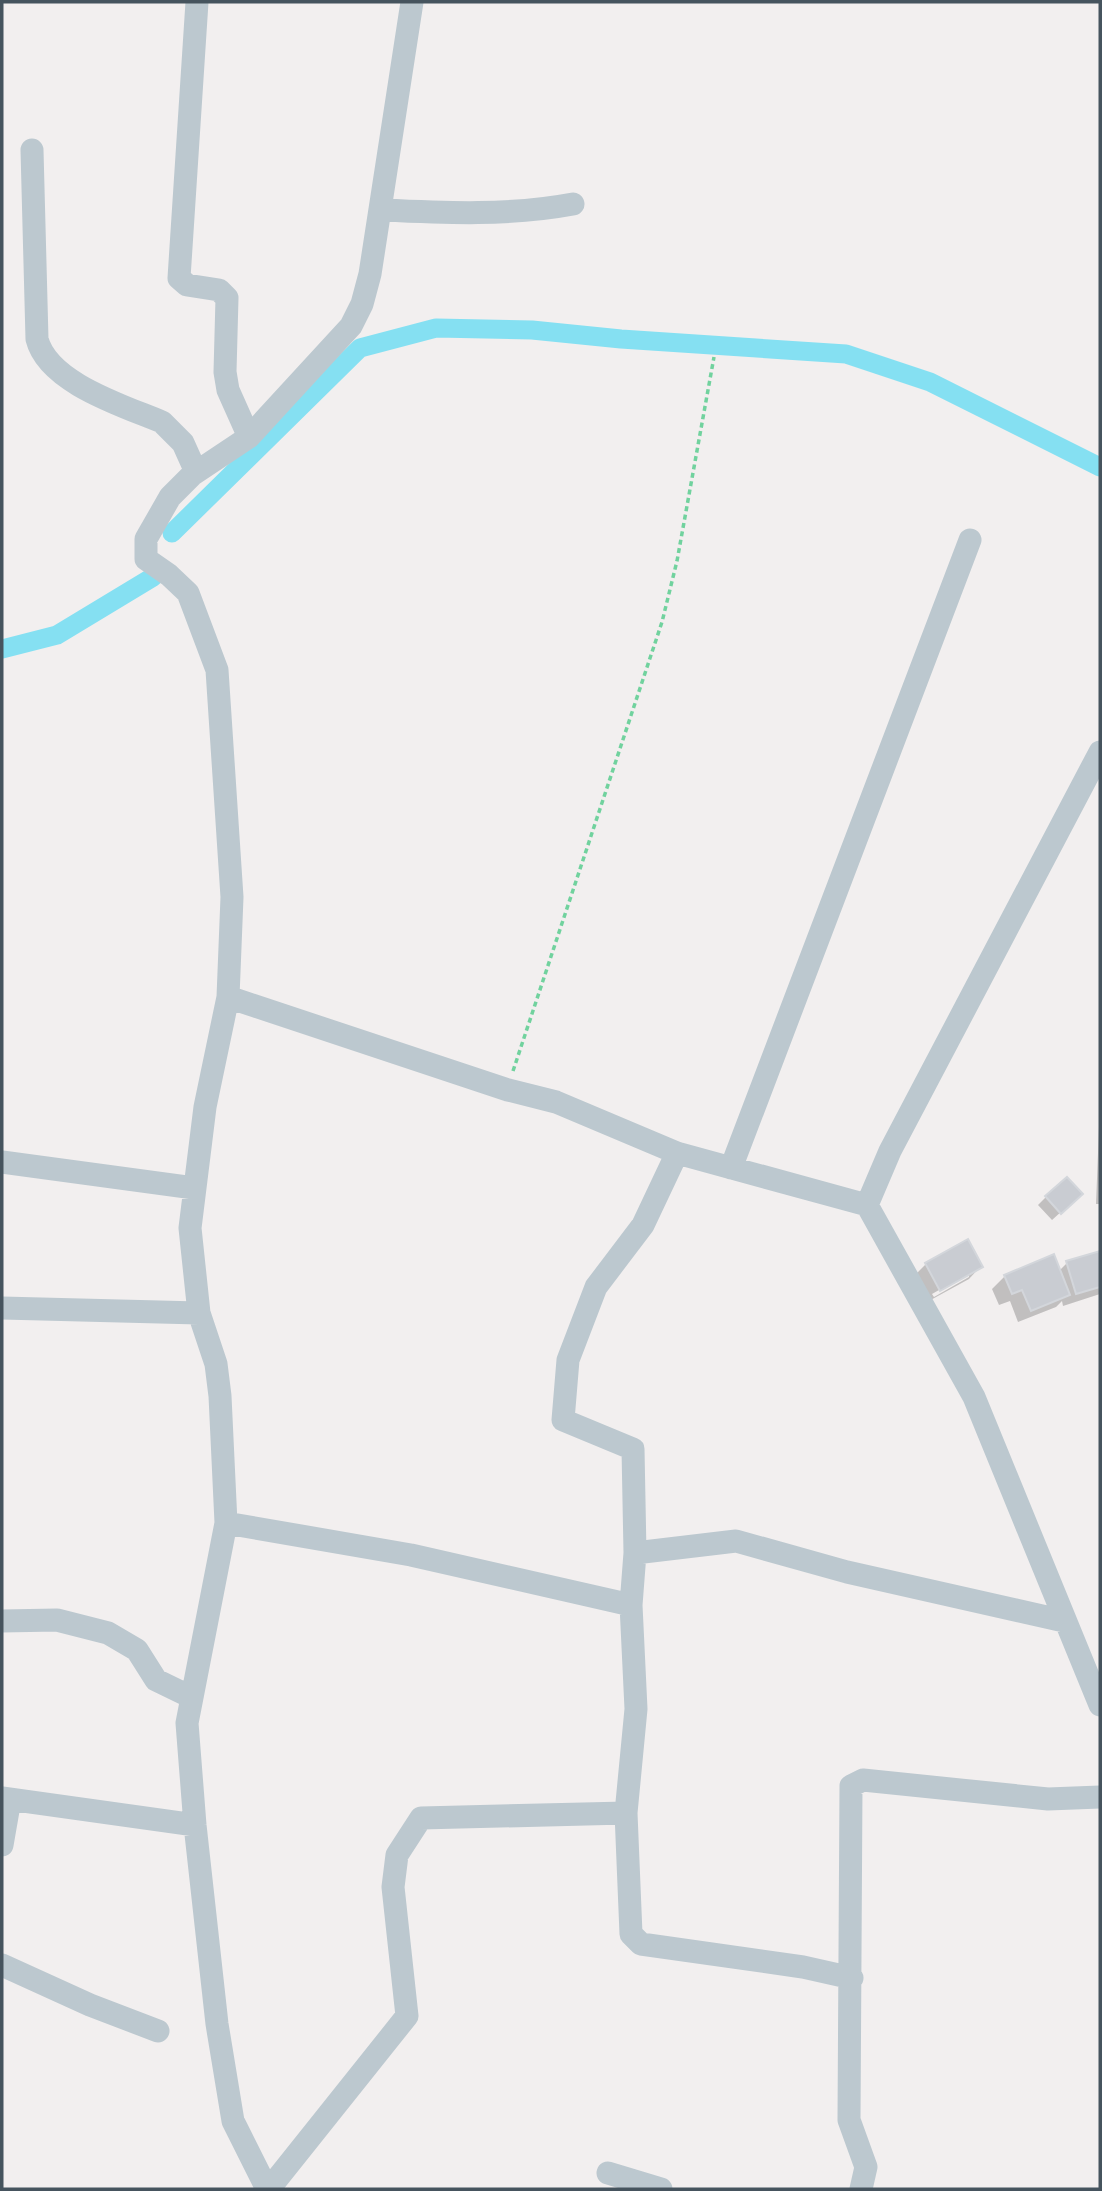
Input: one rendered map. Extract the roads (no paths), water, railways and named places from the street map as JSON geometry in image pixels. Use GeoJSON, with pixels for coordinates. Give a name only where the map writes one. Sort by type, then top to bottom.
{"type":"FeatureCollection","features":[{"type":"Feature","properties":{"kind":"street"},"geometry":{"type":"LineString","coordinates":[[197,2],[178,278],[187,285],[219,290],[227,298],[225,372],[228,390],[249,437]]}},
{"type":"Feature","properties":{"kind":"street"},"geometry":{"type":"LineString","coordinates":[[412,2],[381,210],[362,304],[351,326],[249,437],[196,472],[170,497],[146,539],[144,551],[146,559],[188,593],[217,670],[232,897],[228,997],[205,1107],[190,1228],[199,1314],[216,1364],[219,1385],[226,1523],[187,1723],[195,1825],[217,2024],[233,2120],[268,2189],[407,2016],[393,1887],[397,1855],[421,1818],[626,1813]]}},
{"type":"Feature","properties":{"kind":"street"},"geometry":{"type":"LineString","coordinates":[[32,150],[37,338],[40,350],[45,359],[78,384],[162,422],[174,431],[196,472]]}},
{"type":"Feature","properties":{"kind":"street"},"geometry":{"type":"LineString","coordinates":[[381,210],[465,214],[532,212],[573,204]]}},
{"type":"Feature","properties":{"kind":"street"},"geometry":{"type":"LineString","coordinates":[[731,1168],[970,540]]}},
{"type":"Feature","properties":{"kind":"street"},"geometry":{"type":"LineString","coordinates":[[867,1205],[890,1151],[1100,752]]}},
{"type":"Feature","properties":{"kind":"street"},"geometry":{"type":"LineString","coordinates":[[228,997],[508,1090],[556,1102],[677,1153],[867,1205],[974,1397],[1100,1705]]}},
{"type":"Feature","properties":{"kind":"street"},"geometry":{"type":"LineString","coordinates":[[677,1153],[643,1225],[596,1287],[568,1360],[565,1385],[563,1420],[633,1449],[635,1553],[631,1605],[636,1709],[626,1813],[631,1934],[641,1944],[803,1967],[852,1978]]}},
{"type":"Feature","properties":{"kind":"street"},"geometry":{"type":"LineString","coordinates":[[2,1162],[194,1188]]}},
{"type":"Feature","properties":{"kind":"street"},"geometry":{"type":"LineString","coordinates":[[2,1308],[199,1314]]}},
{"type":"Feature","properties":{"kind":"street"},"geometry":{"type":"LineString","coordinates":[[226,1523],[411,1555],[631,1605]]}},
{"type":"Feature","properties":{"kind":"street"},"geometry":{"type":"LineString","coordinates":[[635,1553],[736,1541],[847,1572],[1065,1622]]}},
{"type":"Feature","properties":{"kind":"street"},"geometry":{"type":"LineString","coordinates":[[2,1621],[57,1620],[108,1633],[137,1650],[156,1680],[191,1697]]}},
{"type":"Feature","properties":{"kind":"street"},"geometry":{"type":"LineString","coordinates":[[861,2189],[866,2167],[849,2120],[852,1978],[851,1786],[863,1780],[1048,1799],[1100,1797]]}},
{"type":"Feature","properties":{"kind":"street"},"geometry":{"type":"LineString","coordinates":[[2,1845],[6,1798],[195,1825]]}},
{"type":"Feature","properties":{"kind":"street"},"geometry":{"type":"LineString","coordinates":[[2,1965],[90,2005],[158,2031]]}},
{"type":"Feature","properties":{"kind":"street"},"geometry":{"type":"LineString","coordinates":[[608,2173],[661,2189]]}},
{"type":"Feature","properties":{"kind":"waterway"},"geometry":{"type":"LineString","coordinates":[[172,533],[360,348],[436,328],[532,330],[621,339],[846,354],[930,382],[1100,467]]}},
{"type":"Feature","properties":{"kind":"waterway"},"geometry":{"type":"LineString","coordinates":[[2,649],[57,635],[153,577]]}}]}
